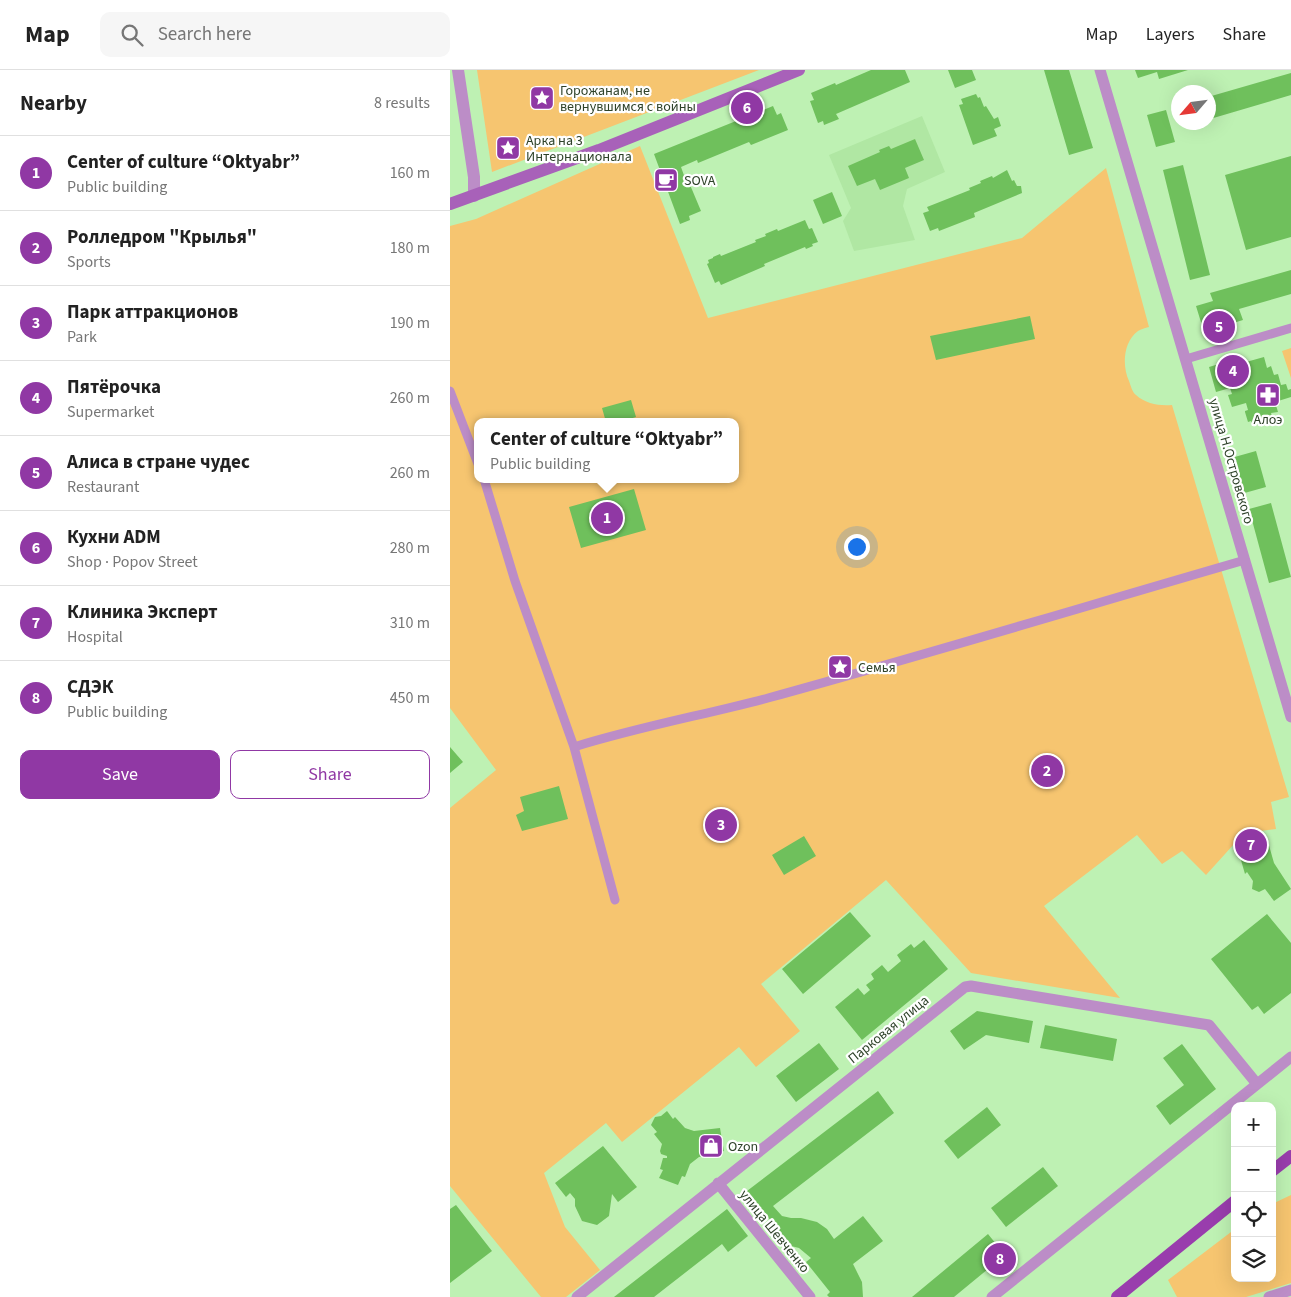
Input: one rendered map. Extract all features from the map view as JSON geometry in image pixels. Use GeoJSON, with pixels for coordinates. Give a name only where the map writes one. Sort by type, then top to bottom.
{"type":"FeatureCollection","features":[{"type":"Feature","properties":{"kind":"main road"},"geometry":{"type":"LineString","coordinates":[[450,204],[599,150],[799,70]]}},
{"type":"Feature","properties":{"kind":"main road"},"geometry":{"type":"LineString","coordinates":[[1276,1168],[1291,1156]]}},
{"type":"Feature","properties":{"kind":"main road"},"geometry":{"type":"LineString","coordinates":[[1117,1297],[1231,1204]]}},
{"type":"Feature","properties":{"kind":"street"},"geometry":{"type":"LineString","coordinates":[[458,70],[474,177],[474,196]]}},
{"type":"Feature","properties":{"kind":"street","name":"улица Н.Островского"},"geometry":{"type":"LineString","coordinates":[[1100,70],[1291,717]]}},
{"type":"Feature","properties":{"kind":"street"},"geometry":{"type":"LineString","coordinates":[[1186,359],[1291,328]]}},
{"type":"Feature","properties":{"kind":"street"},"geometry":{"type":"LineString","coordinates":[[450,391],[474,454]]}},
{"type":"Feature","properties":{"kind":"street"},"geometry":{"type":"LineString","coordinates":[[485,483],[515,581],[574,748],[615,900]]}},
{"type":"Feature","properties":{"kind":"street"},"geometry":{"type":"LineString","coordinates":[[574,748],[768,698],[1011,630],[1186,576],[1245,560]]}},
{"type":"Feature","properties":{"kind":"street","name":"Парковая улица"},"geometry":{"type":"LineString","coordinates":[[578,1297],[718,1183],[869,1065],[962,988],[968,986],[1209,1025],[1257,1084]]}},
{"type":"Feature","properties":{"kind":"street"},"geometry":{"type":"LineString","coordinates":[[992,1297],[1291,1056]]}},
{"type":"Feature","properties":{"kind":"street","name":"улица Шевченко"},"geometry":{"type":"LineString","coordinates":[[718,1183],[810,1297]]}},
{"type":"Feature","properties":{"kind":"street"},"geometry":{"type":"LineString","coordinates":[[1269,1297],[1291,1290]]}},
{"type":"Feature","properties":{"kind":"shaded area"},"geometry":{"type":"Polygon","coordinates":[[[477,70],[759,70],[492,172],[477,70]]]}},
{"type":"Feature","properties":{"kind":"shaded area"},"geometry":{"type":"Polygon","coordinates":[[[922,116],[945,172],[907,189],[903,206],[915,240],[854,251],[843,221],[851,208],[829,155],[922,116]]]}},
{"type":"Feature","properties":{"kind":"shaded area"},"geometry":{"type":"Polygon","coordinates":[[[640,146],[708,318],[1022,238],[1106,168],[1149,327],[1138,331],[1129,341],[1125,354],[1127,375],[1134,392],[1140,398],[1153,404],[1172,405],[1289,797],[1271,802],[1276,829],[1244,833],[1206,875],[1182,851],[1162,864],[1137,835],[1044,906],[1120,998],[971,973],[886,880],[761,984],[800,1031],[756,1067],[739,1047],[622,1142],[606,1123],[544,1173],[565,1227],[600,1270],[566,1297],[541,1297],[450,1186],[450,808],[496,770],[450,708],[450,226],[476,219],[640,146]]]}},
{"type":"Feature","properties":{"kind":"shaded area"},"geometry":{"type":"Polygon","coordinates":[[[1291,348],[1291,378],[1282,351],[1291,348]]]}},
{"type":"Feature","properties":{"kind":"shaded area"},"geometry":{"type":"Polygon","coordinates":[[[1291,1195],[1291,1283],[1246,1297],[1177,1297],[1168,1280],[1231,1232],[1231,1282],[1276,1282],[1276,1202],[1291,1195]]]}},
{"type":"Feature","properties":{"kind":"building"},"geometry":{"type":"Polygon","coordinates":[[[871,70],[905,70],[910,82],[836,114],[839,119],[824,125],[823,121],[818,123],[810,101],[814,100],[811,93],[871,70]]]}},
{"type":"Feature","properties":{"kind":"building"},"geometry":{"type":"Polygon","coordinates":[[[948,70],[972,70],[976,80],[955,88],[948,70]]]}},
{"type":"Feature","properties":{"kind":"building"},"geometry":{"type":"Polygon","coordinates":[[[1044,70],[1069,70],[1093,148],[1069,155],[1044,70]]]}},
{"type":"Feature","properties":{"kind":"building"},"geometry":{"type":"Polygon","coordinates":[[[1135,70],[1188,70],[1159,79],[1157,72],[1138,78],[1135,70]]]}},
{"type":"Feature","properties":{"kind":"building"},"geometry":{"type":"Polygon","coordinates":[[[1291,73],[1291,95],[1216,117],[1216,95],[1291,73]]]}},
{"type":"Feature","properties":{"kind":"building"},"geometry":{"type":"Polygon","coordinates":[[[976,94],[994,119],[998,117],[1001,126],[994,129],[997,136],[973,145],[959,105],[963,104],[961,99],[976,94]]]}},
{"type":"Feature","properties":{"kind":"building"},"geometry":{"type":"Polygon","coordinates":[[[773,106],[777,115],[781,113],[788,130],[751,145],[749,142],[698,163],[697,160],[681,167],[701,211],[689,216],[690,220],[680,224],[654,154],[773,106]]]}},
{"type":"Feature","properties":{"kind":"building"},"geometry":{"type":"Polygon","coordinates":[[[1166,110],[1175,142],[1156,147],[1147,115],[1166,110]]]}},
{"type":"Feature","properties":{"kind":"building"},"geometry":{"type":"Polygon","coordinates":[[[915,139],[924,160],[905,168],[909,178],[880,190],[875,179],[857,186],[848,166],[880,152],[879,150],[889,146],[891,149],[915,139]]]}},
{"type":"Feature","properties":{"kind":"building"},"geometry":{"type":"Polygon","coordinates":[[[1291,156],[1291,237],[1246,250],[1225,175],[1291,156]]]}},
{"type":"Feature","properties":{"kind":"building"},"geometry":{"type":"Polygon","coordinates":[[[1183,165],[1210,275],[1190,280],[1163,170],[1183,165]]]}},
{"type":"Feature","properties":{"kind":"building"},"geometry":{"type":"Polygon","coordinates":[[[1007,170],[1012,181],[1014,180],[1017,186],[1021,186],[1022,193],[974,213],[975,217],[939,231],[938,228],[930,231],[923,213],[929,211],[927,207],[970,190],[969,188],[981,183],[980,181],[992,176],[993,178],[1007,170]]]}},
{"type":"Feature","properties":{"kind":"building"},"geometry":{"type":"Polygon","coordinates":[[[832,192],[842,216],[823,224],[813,200],[832,192]]]}},
{"type":"Feature","properties":{"kind":"building"},"geometry":{"type":"Polygon","coordinates":[[[805,220],[809,229],[812,228],[818,242],[812,244],[813,246],[806,249],[805,247],[764,264],[765,266],[721,285],[719,281],[715,283],[707,264],[709,263],[708,260],[756,242],[755,240],[777,229],[778,231],[805,220]]]}},
{"type":"Feature","properties":{"kind":"building"},"geometry":{"type":"Polygon","coordinates":[[[1291,270],[1291,294],[1239,309],[1243,320],[1204,332],[1196,306],[1213,301],[1210,293],[1291,270]]]}},
{"type":"Feature","properties":{"kind":"building"},"geometry":{"type":"Polygon","coordinates":[[[1030,316],[1035,339],[936,360],[930,336],[1030,316]]]}},
{"type":"Feature","properties":{"kind":"building"},"geometry":{"type":"Polygon","coordinates":[[[1264,357],[1267,368],[1271,366],[1274,375],[1278,374],[1281,385],[1286,384],[1288,390],[1291,389],[1291,397],[1275,402],[1278,412],[1271,413],[1272,417],[1252,423],[1251,421],[1248,422],[1245,412],[1248,410],[1246,403],[1232,407],[1228,395],[1232,394],[1230,388],[1216,392],[1209,367],[1219,364],[1221,369],[1264,357]]]}},
{"type":"Feature","properties":{"kind":"building"},"geometry":{"type":"Polygon","coordinates":[[[631,400],[636,417],[605,418],[602,408],[631,400]]]}},
{"type":"Feature","properties":{"kind":"building"},"geometry":{"type":"Polygon","coordinates":[[[1256,451],[1266,487],[1241,494],[1231,458],[1256,451]]]}},
{"type":"Feature","properties":{"kind":"building"},"geometry":{"type":"Polygon","coordinates":[[[634,489],[646,530],[581,548],[569,507],[634,489]]]}},
{"type":"Feature","properties":{"kind":"building"},"geometry":{"type":"Polygon","coordinates":[[[1271,503],[1291,577],[1269,583],[1249,509],[1271,503]]]}},
{"type":"Feature","properties":{"kind":"building"},"geometry":{"type":"Polygon","coordinates":[[[450,747],[463,762],[450,773],[450,747]]]}},
{"type":"Feature","properties":{"kind":"building"},"geometry":{"type":"Polygon","coordinates":[[[559,786],[568,819],[522,831],[516,815],[524,811],[520,797],[559,786]]]}},
{"type":"Feature","properties":{"kind":"building"},"geometry":{"type":"Polygon","coordinates":[[[1266,835],[1274,863],[1291,889],[1274,901],[1265,889],[1259,892],[1252,889],[1253,881],[1247,872],[1245,874],[1236,843],[1266,835]]]}},
{"type":"Feature","properties":{"kind":"building"},"geometry":{"type":"Polygon","coordinates":[[[804,836],[816,856],[784,875],[772,855],[804,836]]]}},
{"type":"Feature","properties":{"kind":"building"},"geometry":{"type":"Polygon","coordinates":[[[850,912],[871,936],[803,994],[782,969],[850,912]]]}},
{"type":"Feature","properties":{"kind":"building"},"geometry":{"type":"Polygon","coordinates":[[[1267,914],[1291,943],[1291,993],[1264,1014],[1258,1006],[1252,1010],[1211,959],[1267,914]]]}},
{"type":"Feature","properties":{"kind":"building"},"geometry":{"type":"Polygon","coordinates":[[[924,940],[948,969],[862,1040],[835,1007],[858,988],[864,995],[870,990],[866,985],[874,979],[871,974],[882,965],[888,972],[901,961],[897,955],[911,944],[914,948],[924,940]]]}},
{"type":"Feature","properties":{"kind":"building"},"geometry":{"type":"Polygon","coordinates":[[[977,1011],[1033,1021],[1029,1043],[986,1035],[964,1050],[950,1031],[977,1011]]]}},
{"type":"Feature","properties":{"kind":"building"},"geometry":{"type":"Polygon","coordinates":[[[1045,1025],[1117,1039],[1113,1061],[1040,1048],[1045,1025]]]}},
{"type":"Feature","properties":{"kind":"building"},"geometry":{"type":"Polygon","coordinates":[[[819,1043],[839,1069],[796,1102],[776,1076],[819,1043]]]}},
{"type":"Feature","properties":{"kind":"building"},"geometry":{"type":"Polygon","coordinates":[[[1182,1044],[1216,1089],[1170,1125],[1156,1106],[1184,1085],[1163,1058],[1182,1044]]]}},
{"type":"Feature","properties":{"kind":"building"},"geometry":{"type":"Polygon","coordinates":[[[878,1091],[894,1113],[773,1206],[782,1216],[817,1222],[827,1229],[834,1239],[863,1216],[883,1241],[853,1264],[862,1282],[863,1297],[829,1297],[827,1295],[830,1292],[806,1262],[811,1258],[799,1248],[791,1246],[747,1191],[878,1091]]]}},
{"type":"Feature","properties":{"kind":"building"},"geometry":{"type":"Polygon","coordinates":[[[987,1107],[1001,1125],[958,1159],[944,1141],[987,1107]]]}},
{"type":"Feature","properties":{"kind":"building"},"geometry":{"type":"Polygon","coordinates":[[[667,1111],[673,1119],[675,1117],[685,1128],[694,1131],[720,1128],[724,1151],[714,1155],[699,1157],[690,1164],[685,1177],[682,1176],[678,1185],[659,1178],[663,1170],[660,1169],[663,1158],[667,1158],[667,1156],[661,1154],[662,1144],[654,1134],[657,1132],[651,1125],[655,1117],[661,1116],[667,1111]]]}},
{"type":"Feature","properties":{"kind":"building"},"geometry":{"type":"Polygon","coordinates":[[[603,1146],[637,1187],[618,1202],[612,1194],[609,1216],[597,1225],[582,1221],[575,1206],[575,1199],[570,1193],[566,1197],[555,1183],[603,1146]]]}},
{"type":"Feature","properties":{"kind":"building"},"geometry":{"type":"Polygon","coordinates":[[[1043,1167],[1058,1186],[1006,1227],[991,1208],[1043,1167]]]}},
{"type":"Feature","properties":{"kind":"building"},"geometry":{"type":"Polygon","coordinates":[[[456,1205],[492,1251],[450,1283],[450,1209],[456,1205]]]}},
{"type":"Feature","properties":{"kind":"building"},"geometry":{"type":"Polygon","coordinates":[[[727,1209],[748,1236],[728,1252],[722,1244],[654,1297],[614,1297],[727,1209]]]}},
{"type":"Feature","properties":{"kind":"building"},"geometry":{"type":"Polygon","coordinates":[[[988,1234],[1005,1255],[954,1297],[912,1297],[988,1234]]]}},
{"type":"Feature","properties":{"kind":"place","name":"Горожанам, не вернувшимся с войны"},"geometry":{"type":"Point","coordinates":[542,98]}},
{"type":"Feature","properties":{"kind":"place","name":"Кухни ADM"},"geometry":{"type":"Point","coordinates":[747,108]}},
{"type":"Feature","properties":{"kind":"place","name":"Арка на 3 Интернационала"},"geometry":{"type":"Point","coordinates":[508,148]}},
{"type":"Feature","properties":{"kind":"place","name":"SOVA"},"geometry":{"type":"Point","coordinates":[666,180]}},
{"type":"Feature","properties":{"kind":"place","name":"Алиса в стране чудес"},"geometry":{"type":"Point","coordinates":[1219,327]}},
{"type":"Feature","properties":{"kind":"place","name":"Пятёрочка"},"geometry":{"type":"Point","coordinates":[1233,371]}},
{"type":"Feature","properties":{"kind":"place","name":"Алоэ"},"geometry":{"type":"Point","coordinates":[1268,395]}},
{"type":"Feature","properties":{"kind":"place","name":"Center of culture “Oktyabr”"},"geometry":{"type":"Point","coordinates":[607,518]}},
{"type":"Feature","properties":{"kind":"place","name":"Семья"},"geometry":{"type":"Point","coordinates":[840,667]}},
{"type":"Feature","properties":{"kind":"place","name":"Ролледром \"Крылья\""},"geometry":{"type":"Point","coordinates":[1047,771]}},
{"type":"Feature","properties":{"kind":"place","name":"Парк аттракционов"},"geometry":{"type":"Point","coordinates":[721,825]}},
{"type":"Feature","properties":{"kind":"place","name":"Клиника Эксперт"},"geometry":{"type":"Point","coordinates":[1251,845]}},
{"type":"Feature","properties":{"kind":"place","name":"Ozon"},"geometry":{"type":"Point","coordinates":[711,1146]}},
{"type":"Feature","properties":{"kind":"place","name":"СДЭК"},"geometry":{"type":"Point","coordinates":[1000,1259]}}]}
